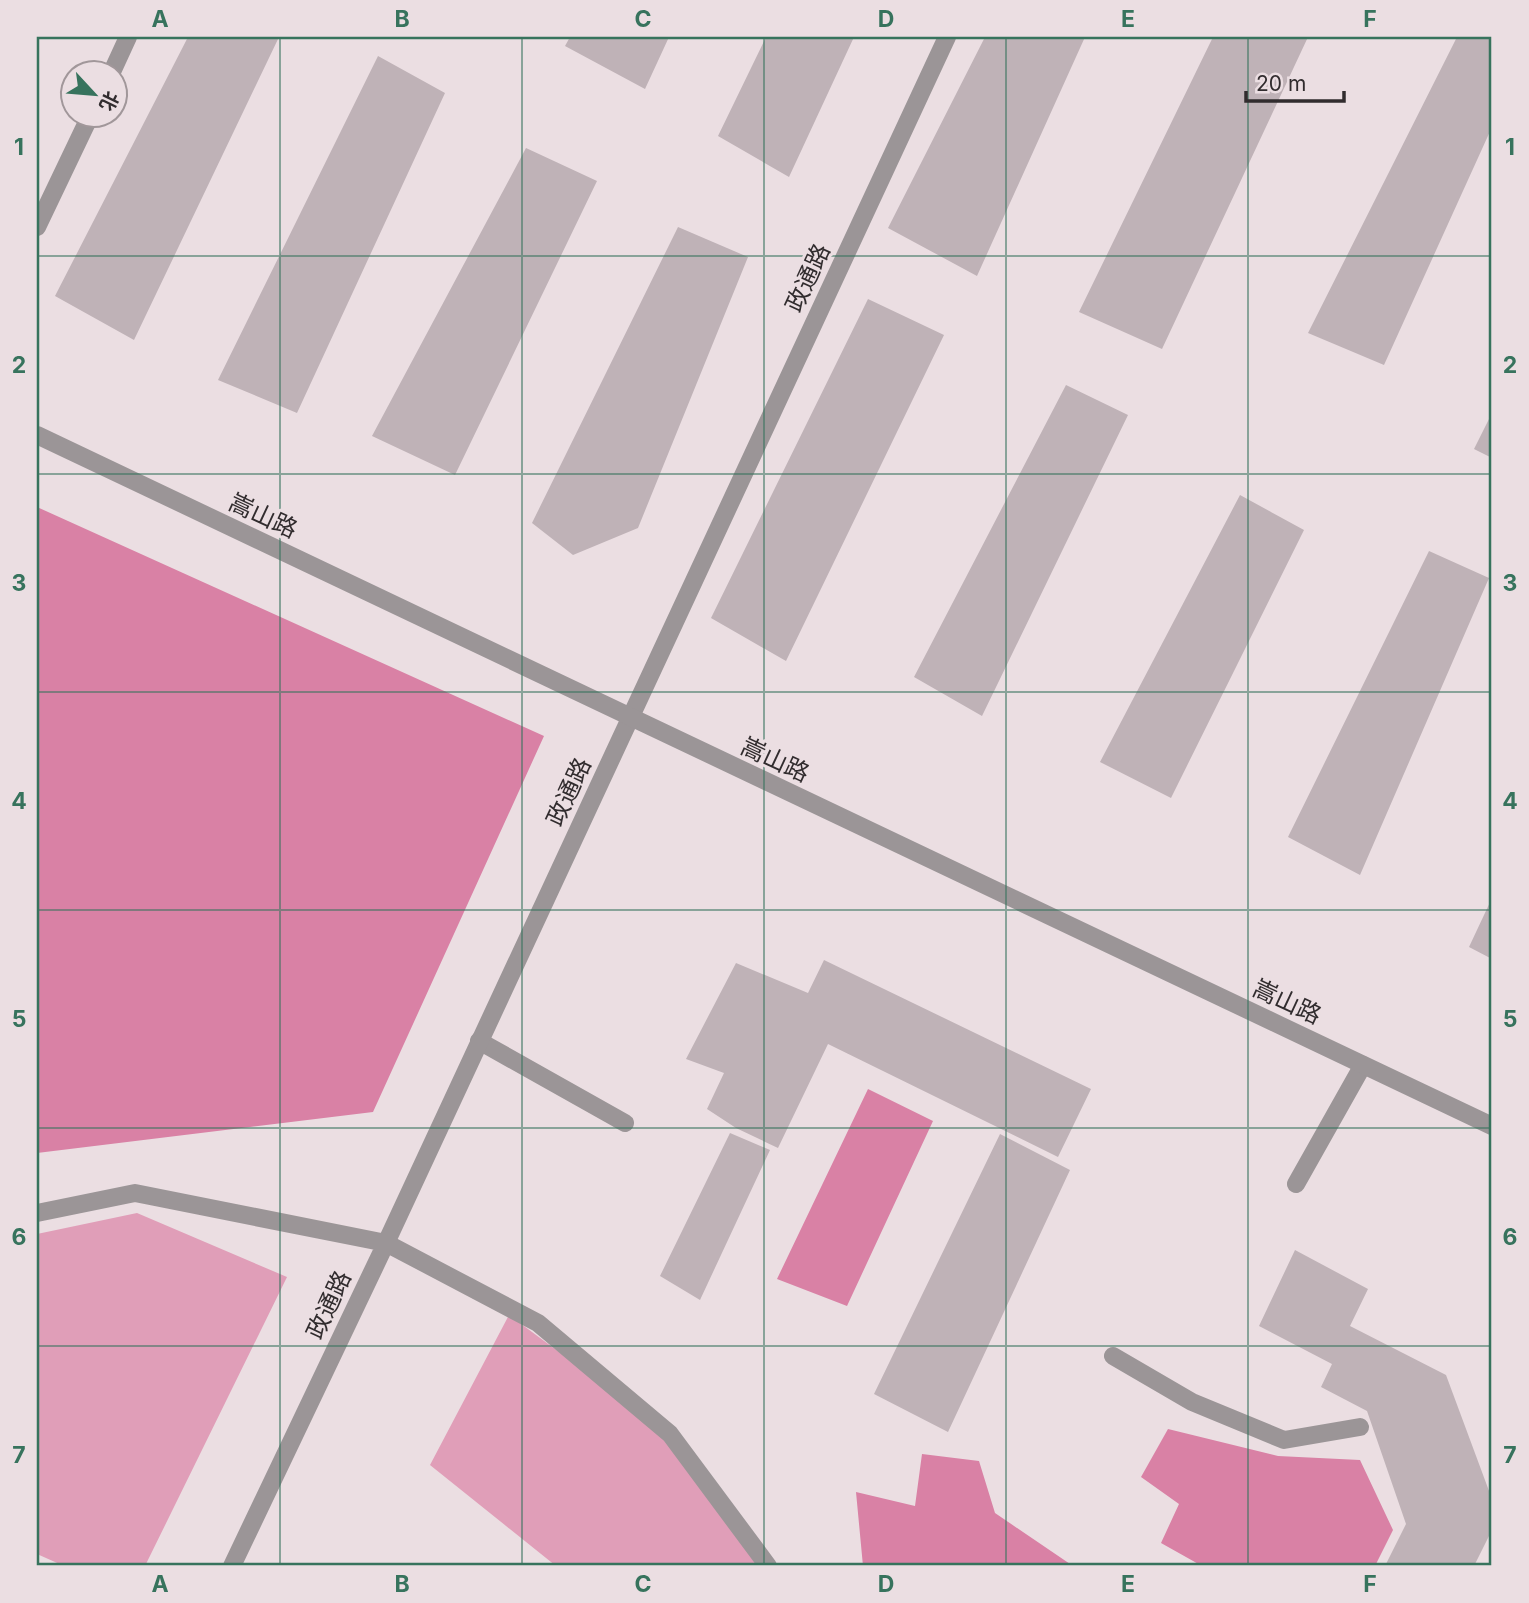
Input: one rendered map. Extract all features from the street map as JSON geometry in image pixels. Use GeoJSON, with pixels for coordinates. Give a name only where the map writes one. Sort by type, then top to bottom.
{"type":"FeatureCollection","features":[{"type":"Feature","properties":{"kind":"street"},"geometry":{"type":"LineString","coordinates":[[117,60],[128,37]]}},
{"type":"Feature","properties":{"kind":"street","name":"政通路"},"geometry":{"type":"LineString","coordinates":[[232,1566],[386,1243],[947,37]]}},
{"type":"Feature","properties":{"kind":"street"},"geometry":{"type":"LineString","coordinates":[[37,227],[83,130]]}},
{"type":"Feature","properties":{"kind":"street","name":"嵩山路"},"geometry":{"type":"LineString","coordinates":[[37,435],[1492,1126]]}},
{"type":"Feature","properties":{"kind":"street"},"geometry":{"type":"LineString","coordinates":[[479,1041],[625,1123]]}},
{"type":"Feature","properties":{"kind":"street"},"geometry":{"type":"LineString","coordinates":[[1296,1184],[1363,1065]]}},
{"type":"Feature","properties":{"kind":"street"},"geometry":{"type":"LineString","coordinates":[[37,1213],[135,1192],[386,1243],[538,1323],[559,1340],[670,1434],[768,1566]]}},
{"type":"Feature","properties":{"kind":"street"},"geometry":{"type":"LineString","coordinates":[[1113,1356],[1192,1402],[1284,1440],[1360,1427]]}},
{"type":"Feature","properties":{"kind":"shaded area"},"geometry":{"type":"Polygon","coordinates":[[[37,507],[544,736],[373,1112],[37,1153],[37,507]]]}},
{"type":"Feature","properties":{"kind":"shaded area"},"geometry":{"type":"Polygon","coordinates":[[[868,1089],[933,1121],[847,1306],[777,1279],[868,1089]]]}},
{"type":"Feature","properties":{"kind":"shaded area"},"geometry":{"type":"Polygon","coordinates":[[[137,1213],[287,1277],[145,1566],[64,1566],[37,1554],[37,1234],[137,1213]]]}},
{"type":"Feature","properties":{"kind":"shaded area"},"geometry":{"type":"Polygon","coordinates":[[[509,1315],[670,1434],[768,1566],[556,1566],[430,1465],[509,1315]]]}},
{"type":"Feature","properties":{"kind":"shaded area"},"geometry":{"type":"Polygon","coordinates":[[[1168,1429],[1278,1456],[1360,1460],[1393,1530],[1375,1566],[1202,1566],[1161,1543],[1179,1504],[1141,1477],[1168,1429]]]}},
{"type":"Feature","properties":{"kind":"shaded area"},"geometry":{"type":"Polygon","coordinates":[[[922,1454],[979,1461],[995,1513],[1073,1566],[863,1566],[856,1492],[915,1506],[922,1454]]]}},
{"type":"Feature","properties":{"kind":"building"},"geometry":{"type":"Polygon","coordinates":[[[188,37],[279,37],[134,340],[55,296],[188,37]]]}},
{"type":"Feature","properties":{"kind":"building"},"geometry":{"type":"Polygon","coordinates":[[[570,37],[669,37],[645,89],[565,46],[570,37]]]}},
{"type":"Feature","properties":{"kind":"building"},"geometry":{"type":"Polygon","coordinates":[[[766,37],[854,37],[789,177],[718,136],[766,37]]]}},
{"type":"Feature","properties":{"kind":"building"},"geometry":{"type":"Polygon","coordinates":[[[985,37],[1085,37],[977,276],[888,228],[985,37]]]}},
{"type":"Feature","properties":{"kind":"building"},"geometry":{"type":"Polygon","coordinates":[[[1213,37],[1308,37],[1162,349],[1079,312],[1213,37]]]}},
{"type":"Feature","properties":{"kind":"building"},"geometry":{"type":"Polygon","coordinates":[[[1457,37],[1492,37],[1492,127],[1384,365],[1308,333],[1457,37]]]}},
{"type":"Feature","properties":{"kind":"building"},"geometry":{"type":"Polygon","coordinates":[[[378,56],[445,93],[297,413],[218,380],[378,56]]]}},
{"type":"Feature","properties":{"kind":"building"},"geometry":{"type":"Polygon","coordinates":[[[526,148],[597,181],[455,475],[372,436],[526,148]]]}},
{"type":"Feature","properties":{"kind":"building"},"geometry":{"type":"Polygon","coordinates":[[[678,227],[748,257],[638,528],[573,555],[532,523],[678,227]]]}},
{"type":"Feature","properties":{"kind":"building"},"geometry":{"type":"Polygon","coordinates":[[[868,299],[944,335],[786,661],[711,618],[868,299]]]}},
{"type":"Feature","properties":{"kind":"building"},"geometry":{"type":"Polygon","coordinates":[[[1066,385],[1128,415],[982,716],[914,677],[1066,385]]]}},
{"type":"Feature","properties":{"kind":"building"},"geometry":{"type":"Polygon","coordinates":[[[1492,413],[1492,458],[1474,449],[1492,413]]]}},
{"type":"Feature","properties":{"kind":"building"},"geometry":{"type":"Polygon","coordinates":[[[1240,495],[1304,530],[1171,798],[1100,762],[1240,495]]]}},
{"type":"Feature","properties":{"kind":"building"},"geometry":{"type":"Polygon","coordinates":[[[1429,551],[1489,578],[1360,875],[1288,837],[1429,551]]]}},
{"type":"Feature","properties":{"kind":"building"},"geometry":{"type":"Polygon","coordinates":[[[1492,898],[1492,959],[1469,947],[1492,898]]]}},
{"type":"Feature","properties":{"kind":"building"},"geometry":{"type":"Polygon","coordinates":[[[824,960],[1091,1089],[1058,1157],[828,1044],[778,1148],[736,1128],[707,1109],[724,1073],[686,1059],[736,963],[808,993],[824,960]]]}},
{"type":"Feature","properties":{"kind":"building"},"geometry":{"type":"Polygon","coordinates":[[[730,1133],[770,1150],[700,1300],[660,1276],[730,1133]]]}},
{"type":"Feature","properties":{"kind":"building"},"geometry":{"type":"Polygon","coordinates":[[[1000,1134],[1070,1170],[948,1432],[874,1394],[1000,1134]]]}},
{"type":"Feature","properties":{"kind":"building"},"geometry":{"type":"Polygon","coordinates":[[[1295,1250],[1368,1289],[1350,1326],[1446,1375],[1492,1499],[1492,1530],[1474,1566],[1385,1566],[1406,1524],[1367,1411],[1321,1387],[1332,1364],[1259,1326],[1295,1250]]]}}]}
